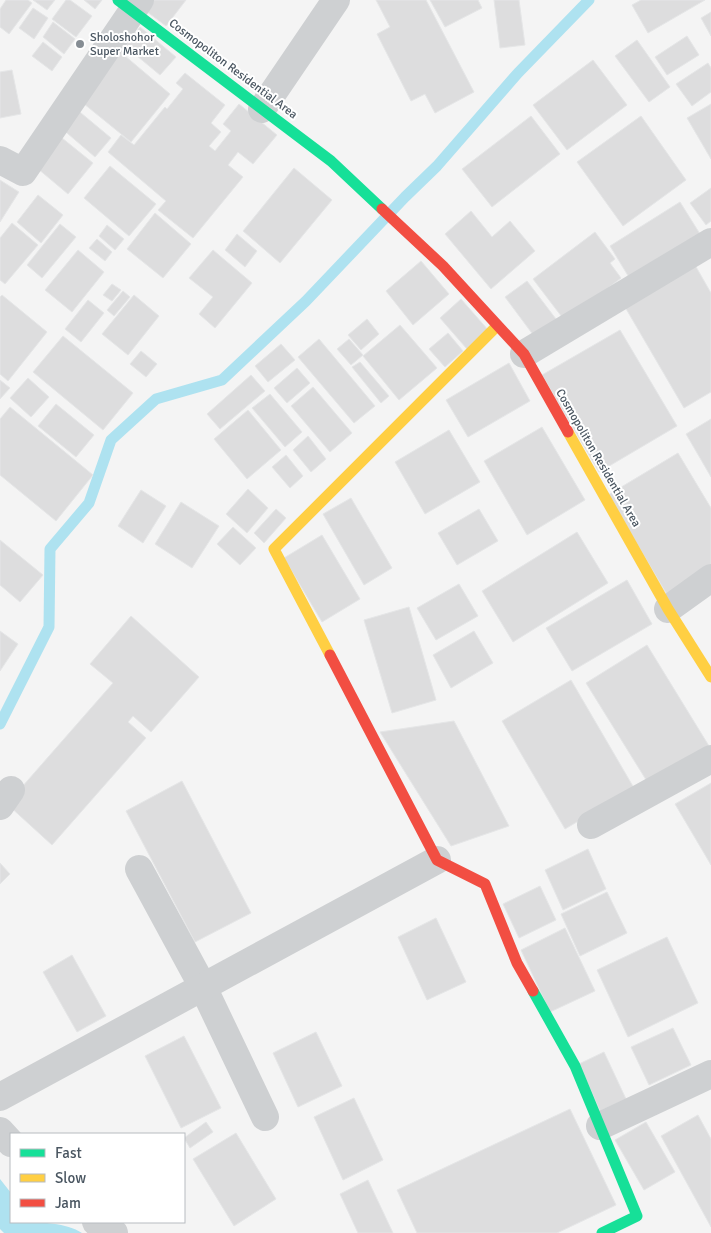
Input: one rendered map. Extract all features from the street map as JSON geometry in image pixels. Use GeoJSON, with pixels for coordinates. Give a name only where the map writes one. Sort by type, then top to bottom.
{"type":"FeatureCollection","features":[{"type":"Feature","properties":{"kind":"street"},"geometry":{"type":"LineString","coordinates":[[262,109],[336,0]]}},
{"type":"Feature","properties":{"kind":"street"},"geometry":{"type":"LineString","coordinates":[[0,160],[23,172],[130,4]]}},
{"type":"Feature","properties":{"kind":"street","name":"Cosmopoliton Residential Area"},"geometry":{"type":"LineString","coordinates":[[130,4],[331,161],[442,266],[524,354],[668,609],[711,677]]}},
{"type":"Feature","properties":{"kind":"street"},"geometry":{"type":"LineString","coordinates":[[524,354],[711,242]]}},
{"type":"Feature","properties":{"kind":"street"},"geometry":{"type":"LineString","coordinates":[[497,326],[274,548],[437,860],[484,884],[517,963],[575,1066],[637,1216],[602,1233]]}},
{"type":"Feature","properties":{"kind":"street"},"geometry":{"type":"LineString","coordinates":[[668,609],[711,578]]}},
{"type":"Feature","properties":{"kind":"street"},"geometry":{"type":"LineString","coordinates":[[592,825],[711,759]]}},
{"type":"Feature","properties":{"kind":"street"},"geometry":{"type":"LineString","coordinates":[[0,1096],[437,860]]}},
{"type":"Feature","properties":{"kind":"street"},"geometry":{"type":"LineString","coordinates":[[139,869],[203,986],[265,1117]]}},
{"type":"Feature","properties":{"kind":"street"},"geometry":{"type":"LineString","coordinates":[[600,1126],[711,1074]]}},
{"type":"Feature","properties":{"kind":"street"},"geometry":{"type":"LineString","coordinates":[[0,1131],[10,1142]]}},
{"type":"Feature","properties":{"kind":"street"},"geometry":{"type":"LineString","coordinates":[[98,1223],[114,1233]]}},
{"type":"Feature","properties":{"kind":"water"},"geometry":{"type":"Polygon","coordinates":[[[0,1179],[10,1192],[10,1223],[57,1224],[82,1233],[4,1233],[0,1229],[0,1179]]]}},
{"type":"Feature","properties":{"kind":"building"},"geometry":{"type":"Polygon","coordinates":[[[6,0],[28,0],[32,3],[9,34],[0,27],[0,9],[6,0]]]}},
{"type":"Feature","properties":{"kind":"building"},"geometry":{"type":"Polygon","coordinates":[[[33,0],[55,0],[47,10],[33,0]]]}},
{"type":"Feature","properties":{"kind":"building"},"geometry":{"type":"Polygon","coordinates":[[[66,0],[70,0],[92,16],[76,37],[52,19],[66,0]]]}},
{"type":"Feature","properties":{"kind":"building"},"geometry":{"type":"Polygon","coordinates":[[[84,0],[102,0],[95,9],[84,0]]]}},
{"type":"Feature","properties":{"kind":"building"},"geometry":{"type":"Polygon","coordinates":[[[148,0],[186,0],[166,26],[142,8],[148,0]]]}},
{"type":"Feature","properties":{"kind":"building"},"geometry":{"type":"Polygon","coordinates":[[[376,0],[426,0],[474,92],[435,113],[425,94],[411,101],[377,34],[390,27],[376,0]]]}},
{"type":"Feature","properties":{"kind":"building"},"geometry":{"type":"Polygon","coordinates":[[[430,0],[478,0],[482,8],[445,27],[430,0]]]}},
{"type":"Feature","properties":{"kind":"building"},"geometry":{"type":"Polygon","coordinates":[[[494,0],[519,0],[525,45],[500,48],[494,0]]]}},
{"type":"Feature","properties":{"kind":"building"},"geometry":{"type":"Polygon","coordinates":[[[641,0],[705,0],[648,33],[632,5],[641,0]]]}},
{"type":"Feature","properties":{"kind":"building"},"geometry":{"type":"Polygon","coordinates":[[[33,8],[48,18],[34,39],[19,28],[33,8]]]}},
{"type":"Feature","properties":{"kind":"building"},"geometry":{"type":"Polygon","coordinates":[[[711,12],[711,36],[701,18],[711,12]]]}},
{"type":"Feature","properties":{"kind":"building"},"geometry":{"type":"Polygon","coordinates":[[[53,22],[75,39],[64,54],[43,37],[53,22]]]}},
{"type":"Feature","properties":{"kind":"building"},"geometry":{"type":"Polygon","coordinates":[[[140,27],[176,57],[160,75],[125,46],[140,27]]]}},
{"type":"Feature","properties":{"kind":"building"},"geometry":{"type":"Polygon","coordinates":[[[687,36],[699,55],[667,75],[655,57],[687,36]]]}},
{"type":"Feature","properties":{"kind":"building"},"geometry":{"type":"Polygon","coordinates":[[[637,40],[670,87],[649,102],[615,56],[637,40]]]}},
{"type":"Feature","properties":{"kind":"building"},"geometry":{"type":"Polygon","coordinates":[[[43,42],[62,57],[52,71],[32,56],[43,42]]]}},
{"type":"Feature","properties":{"kind":"building"},"geometry":{"type":"Polygon","coordinates":[[[118,50],[170,94],[131,142],[78,99],[118,50]]]}},
{"type":"Feature","properties":{"kind":"building"},"geometry":{"type":"Polygon","coordinates":[[[593,60],[627,105],[567,150],[533,105],[593,60]]]}},
{"type":"Feature","properties":{"kind":"building"},"geometry":{"type":"Polygon","coordinates":[[[708,63],[711,68],[711,92],[692,106],[676,84],[708,63]]]}},
{"type":"Feature","properties":{"kind":"building"},"geometry":{"type":"Polygon","coordinates":[[[12,70],[21,114],[0,118],[0,72],[12,70]]]}},
{"type":"Feature","properties":{"kind":"building"},"geometry":{"type":"Polygon","coordinates":[[[185,73],[225,105],[211,123],[221,132],[209,146],[215,151],[231,131],[223,124],[239,104],[277,135],[253,164],[238,152],[228,165],[243,177],[193,238],[158,210],[166,201],[108,152],[121,135],[134,145],[165,107],[167,109],[183,89],[176,83],[185,73]]]}},
{"type":"Feature","properties":{"kind":"building"},"geometry":{"type":"Polygon","coordinates":[[[711,104],[711,159],[687,118],[711,104]]]}},
{"type":"Feature","properties":{"kind":"building"},"geometry":{"type":"Polygon","coordinates":[[[75,108],[111,138],[95,157],[60,127],[75,108]]]}},
{"type":"Feature","properties":{"kind":"building"},"geometry":{"type":"Polygon","coordinates":[[[531,116],[560,154],[492,207],[462,169],[531,116]]]}},
{"type":"Feature","properties":{"kind":"building"},"geometry":{"type":"Polygon","coordinates":[[[641,116],[686,180],[623,226],[577,162],[641,116]]]}},
{"type":"Feature","properties":{"kind":"building"},"geometry":{"type":"Polygon","coordinates":[[[62,138],[93,163],[68,194],[37,168],[62,138]]]}},
{"type":"Feature","properties":{"kind":"building"},"geometry":{"type":"Polygon","coordinates":[[[110,166],[156,204],[129,236],[84,198],[110,166]]]}},
{"type":"Feature","properties":{"kind":"building"},"geometry":{"type":"Polygon","coordinates":[[[294,168],[332,200],[280,263],[243,231],[294,168]]]}},
{"type":"Feature","properties":{"kind":"building"},"geometry":{"type":"Polygon","coordinates":[[[0,180],[19,192],[0,222],[0,180]]]}},
{"type":"Feature","properties":{"kind":"building"},"geometry":{"type":"Polygon","coordinates":[[[711,188],[711,221],[706,225],[690,203],[711,188]]]}},
{"type":"Feature","properties":{"kind":"building"},"geometry":{"type":"Polygon","coordinates":[[[38,195],[63,215],[41,243],[17,222],[38,195]]]}},
{"type":"Feature","properties":{"kind":"building"},"geometry":{"type":"Polygon","coordinates":[[[680,202],[700,234],[630,279],[610,246],[680,202]]]}},
{"type":"Feature","properties":{"kind":"building"},"geometry":{"type":"Polygon","coordinates":[[[471,211],[492,237],[510,221],[535,251],[491,289],[445,234],[471,211]]]}},
{"type":"Feature","properties":{"kind":"building"},"geometry":{"type":"Polygon","coordinates":[[[155,213],[191,244],[163,278],[127,249],[155,213]]]}},
{"type":"Feature","properties":{"kind":"building"},"geometry":{"type":"Polygon","coordinates":[[[12,223],[38,245],[5,284],[0,280],[0,238],[12,223]]]}},
{"type":"Feature","properties":{"kind":"building"},"geometry":{"type":"Polygon","coordinates":[[[60,224],[76,237],[42,278],[27,265],[60,224]]]}},
{"type":"Feature","properties":{"kind":"building"},"geometry":{"type":"Polygon","coordinates":[[[107,225],[124,239],[115,250],[99,236],[107,225]]]}},
{"type":"Feature","properties":{"kind":"building"},"geometry":{"type":"Polygon","coordinates":[[[595,232],[615,259],[610,263],[621,278],[565,321],[533,279],[595,232]]]}},
{"type":"Feature","properties":{"kind":"building"},"geometry":{"type":"Polygon","coordinates":[[[237,234],[257,251],[245,267],[225,250],[237,234]]]}},
{"type":"Feature","properties":{"kind":"building"},"geometry":{"type":"Polygon","coordinates":[[[97,239],[112,252],[105,261],[89,248],[97,239]]]}},
{"type":"Feature","properties":{"kind":"building"},"geometry":{"type":"Polygon","coordinates":[[[78,250],[104,272],[72,312],[45,290],[78,250]]]}},
{"type":"Feature","properties":{"kind":"building"},"geometry":{"type":"Polygon","coordinates":[[[213,250],[252,283],[215,328],[199,314],[213,297],[189,278],[213,250]]]}},
{"type":"Feature","properties":{"kind":"building"},"geometry":{"type":"Polygon","coordinates":[[[421,261],[449,294],[413,325],[386,291],[421,261]]]}},
{"type":"Feature","properties":{"kind":"building"},"geometry":{"type":"Polygon","coordinates":[[[695,265],[711,293],[711,392],[684,408],[625,307],[695,265]]]}},
{"type":"Feature","properties":{"kind":"building"},"geometry":{"type":"Polygon","coordinates":[[[527,281],[556,319],[534,336],[505,297],[527,281]]]}},
{"type":"Feature","properties":{"kind":"building"},"geometry":{"type":"Polygon","coordinates":[[[112,284],[121,290],[112,301],[103,295],[112,284]]]}},
{"type":"Feature","properties":{"kind":"building"},"geometry":{"type":"Polygon","coordinates":[[[123,291],[130,297],[114,316],[107,310],[123,291]]]}},
{"type":"Feature","properties":{"kind":"building"},"geometry":{"type":"Polygon","coordinates":[[[2,295],[47,332],[8,381],[0,374],[0,297],[2,295]]]}},
{"type":"Feature","properties":{"kind":"building"},"geometry":{"type":"Polygon","coordinates":[[[134,295],[159,316],[128,355],[102,334],[134,295]]]}},
{"type":"Feature","properties":{"kind":"building"},"geometry":{"type":"Polygon","coordinates":[[[461,299],[489,331],[467,349],[440,318],[461,299]]]}},
{"type":"Feature","properties":{"kind":"building"},"geometry":{"type":"Polygon","coordinates":[[[88,300],[104,313],[81,342],[65,329],[88,300]]]}},
{"type":"Feature","properties":{"kind":"building"},"geometry":{"type":"Polygon","coordinates":[[[367,319],[379,334],[361,350],[348,335],[367,319]]]}},
{"type":"Feature","properties":{"kind":"building"},"geometry":{"type":"Polygon","coordinates":[[[400,325],[437,368],[399,400],[363,356],[400,325]]]}},
{"type":"Feature","properties":{"kind":"building"},"geometry":{"type":"Polygon","coordinates":[[[620,330],[677,426],[599,472],[542,375],[620,330]]]}},
{"type":"Feature","properties":{"kind":"building"},"geometry":{"type":"Polygon","coordinates":[[[448,333],[463,351],[445,367],[429,349],[448,333]]]}},
{"type":"Feature","properties":{"kind":"building"},"geometry":{"type":"Polygon","coordinates":[[[63,336],[133,393],[103,430],[33,372],[63,336]]]}},
{"type":"Feature","properties":{"kind":"building"},"geometry":{"type":"Polygon","coordinates":[[[319,339],[375,406],[354,423],[298,357],[319,339]]]}},
{"type":"Feature","properties":{"kind":"building"},"geometry":{"type":"Polygon","coordinates":[[[349,339],[363,355],[351,365],[337,349],[349,339]]]}},
{"type":"Feature","properties":{"kind":"building"},"geometry":{"type":"Polygon","coordinates":[[[281,344],[295,360],[268,382],[255,366],[281,344]]]}},
{"type":"Feature","properties":{"kind":"building"},"geometry":{"type":"Polygon","coordinates":[[[141,351],[157,364],[146,377],[130,364],[141,351]]]}},
{"type":"Feature","properties":{"kind":"building"},"geometry":{"type":"Polygon","coordinates":[[[360,362],[389,396],[381,403],[352,367],[360,362]]]}},
{"type":"Feature","properties":{"kind":"building"},"geometry":{"type":"Polygon","coordinates":[[[509,363],[530,401],[468,437],[446,400],[509,363]]]}},
{"type":"Feature","properties":{"kind":"building"},"geometry":{"type":"Polygon","coordinates":[[[297,368],[310,383],[287,403],[274,388],[297,368]]]}},
{"type":"Feature","properties":{"kind":"building"},"geometry":{"type":"Polygon","coordinates":[[[251,375],[265,391],[220,429],[207,414],[251,375]]]}},
{"type":"Feature","properties":{"kind":"building"},"geometry":{"type":"Polygon","coordinates":[[[28,378],[49,397],[31,417],[10,398],[28,378]]]}},
{"type":"Feature","properties":{"kind":"building"},"geometry":{"type":"Polygon","coordinates":[[[0,380],[10,388],[0,399],[0,380]]]}},
{"type":"Feature","properties":{"kind":"building"},"geometry":{"type":"Polygon","coordinates":[[[313,387],[352,433],[330,452],[291,406],[313,387]]]}},
{"type":"Feature","properties":{"kind":"building"},"geometry":{"type":"Polygon","coordinates":[[[270,394],[302,432],[285,447],[252,408],[270,394]]]}},
{"type":"Feature","properties":{"kind":"building"},"geometry":{"type":"Polygon","coordinates":[[[56,404],[94,435],[76,457],[38,426],[56,404]]]}},
{"type":"Feature","properties":{"kind":"building"},"geometry":{"type":"Polygon","coordinates":[[[10,407],[93,475],[56,521],[0,475],[0,419],[10,407]]]}},
{"type":"Feature","properties":{"kind":"building"},"geometry":{"type":"Polygon","coordinates":[[[248,410],[281,450],[247,479],[214,439],[248,410]]]}},
{"type":"Feature","properties":{"kind":"building"},"geometry":{"type":"Polygon","coordinates":[[[711,419],[711,477],[686,434],[711,419]]]}},
{"type":"Feature","properties":{"kind":"building"},"geometry":{"type":"Polygon","coordinates":[[[542,427],[585,500],[527,535],[484,461],[542,427]]]}},
{"type":"Feature","properties":{"kind":"building"},"geometry":{"type":"Polygon","coordinates":[[[449,430],[480,482],[425,514],[395,462],[449,430]]]}},
{"type":"Feature","properties":{"kind":"building"},"geometry":{"type":"Polygon","coordinates":[[[308,436],[326,459],[311,472],[293,450],[308,436]]]}},
{"type":"Feature","properties":{"kind":"building"},"geometry":{"type":"Polygon","coordinates":[[[678,453],[711,508],[711,573],[669,598],[608,495],[678,453]]]}},
{"type":"Feature","properties":{"kind":"building"},"geometry":{"type":"Polygon","coordinates":[[[286,455],[303,476],[290,488],[272,467],[286,455]]]}},
{"type":"Feature","properties":{"kind":"building"},"geometry":{"type":"Polygon","coordinates":[[[248,489],[268,508],[247,533],[226,514],[248,489]]]}},
{"type":"Feature","properties":{"kind":"building"},"geometry":{"type":"Polygon","coordinates":[[[141,490],[166,506],[143,543],[118,526],[141,490]]]}},
{"type":"Feature","properties":{"kind":"building"},"geometry":{"type":"Polygon","coordinates":[[[351,498],[392,568],[364,585],[323,514],[351,498]]]}},
{"type":"Feature","properties":{"kind":"building"},"geometry":{"type":"Polygon","coordinates":[[[181,502],[219,526],[192,568],[155,544],[181,502]]]}},
{"type":"Feature","properties":{"kind":"building"},"geometry":{"type":"Polygon","coordinates":[[[276,509],[286,518],[264,543],[254,533],[276,509]]]}},
{"type":"Feature","properties":{"kind":"building"},"geometry":{"type":"Polygon","coordinates":[[[479,509],[498,541],[457,565],[438,533],[479,509]]]}},
{"type":"Feature","properties":{"kind":"building"},"geometry":{"type":"Polygon","coordinates":[[[233,527],[256,548],[240,565],[217,544],[233,527]]]}},
{"type":"Feature","properties":{"kind":"building"},"geometry":{"type":"Polygon","coordinates":[[[577,532],[608,583],[513,642],[482,591],[577,532]]]}},
{"type":"Feature","properties":{"kind":"building"},"geometry":{"type":"Polygon","coordinates":[[[322,535],[360,599],[322,622],[284,558],[322,535]]]}},
{"type":"Feature","properties":{"kind":"building"},"geometry":{"type":"Polygon","coordinates":[[[0,540],[43,575],[20,602],[0,585],[0,540]]]}},
{"type":"Feature","properties":{"kind":"building"},"geometry":{"type":"Polygon","coordinates":[[[627,580],[652,624],[572,671],[546,628],[627,580]]]}},
{"type":"Feature","properties":{"kind":"building"},"geometry":{"type":"Polygon","coordinates":[[[459,584],[478,616],[436,640],[417,608],[459,584]]]}},
{"type":"Feature","properties":{"kind":"building"},"geometry":{"type":"Polygon","coordinates":[[[409,607],[436,700],[392,713],[364,620],[409,607]]]}},
{"type":"Feature","properties":{"kind":"building"},"geometry":{"type":"Polygon","coordinates":[[[131,616],[199,677],[151,732],[133,716],[128,722],[146,738],[52,845],[7,804],[113,683],[90,664],[131,616]]]}},
{"type":"Feature","properties":{"kind":"building"},"geometry":{"type":"Polygon","coordinates":[[[0,631],[18,644],[0,671],[0,631]]]}},
{"type":"Feature","properties":{"kind":"building"},"geometry":{"type":"Polygon","coordinates":[[[474,631],[493,663],[451,688],[433,655],[474,631]]]}},
{"type":"Feature","properties":{"kind":"building"},"geometry":{"type":"Polygon","coordinates":[[[647,645],[709,746],[648,783],[586,683],[647,645]]]}},
{"type":"Feature","properties":{"kind":"building"},"geometry":{"type":"Polygon","coordinates":[[[571,680],[634,788],[565,829],[502,721],[571,680]]]}},
{"type":"Feature","properties":{"kind":"building"},"geometry":{"type":"Polygon","coordinates":[[[454,721],[509,826],[451,846],[380,732],[454,721]]]}},
{"type":"Feature","properties":{"kind":"building"},"geometry":{"type":"Polygon","coordinates":[[[182,781],[251,913],[195,942],[126,811],[182,781]]]}},
{"type":"Feature","properties":{"kind":"building"},"geometry":{"type":"Polygon","coordinates":[[[711,783],[711,865],[675,804],[711,783]]]}},
{"type":"Feature","properties":{"kind":"building"},"geometry":{"type":"Polygon","coordinates":[[[588,849],[606,889],[563,910],[545,870],[588,849]]]}},
{"type":"Feature","properties":{"kind":"building"},"geometry":{"type":"Polygon","coordinates":[[[0,863],[10,874],[0,884],[0,863]]]}},
{"type":"Feature","properties":{"kind":"building"},"geometry":{"type":"Polygon","coordinates":[[[540,886],[556,920],[519,938],[503,904],[540,886]]]}},
{"type":"Feature","properties":{"kind":"building"},"geometry":{"type":"Polygon","coordinates":[[[607,892],[627,933],[580,956],[561,914],[607,892]]]}},
{"type":"Feature","properties":{"kind":"building"},"geometry":{"type":"Polygon","coordinates":[[[436,918],[466,982],[427,1000],[398,937],[436,918]]]}},
{"type":"Feature","properties":{"kind":"building"},"geometry":{"type":"Polygon","coordinates":[[[565,928],[595,991],[550,1012],[521,950],[565,928]]]}},
{"type":"Feature","properties":{"kind":"building"},"geometry":{"type":"Polygon","coordinates":[[[667,937],[698,1003],[628,1037],[597,970],[667,937]]]}},
{"type":"Feature","properties":{"kind":"building"},"geometry":{"type":"Polygon","coordinates":[[[72,955],[106,1016],[77,1032],[43,972],[72,955]]]}},
{"type":"Feature","properties":{"kind":"building"},"geometry":{"type":"Polygon","coordinates":[[[673,1028],[691,1065],[649,1085],[631,1047],[673,1028]]]}},
{"type":"Feature","properties":{"kind":"building"},"geometry":{"type":"Polygon","coordinates":[[[316,1032],[342,1086],[298,1107],[273,1053],[316,1032]]]}},
{"type":"Feature","properties":{"kind":"building"},"geometry":{"type":"Polygon","coordinates":[[[184,1036],[221,1108],[181,1128],[145,1056],[184,1036]]]}},
{"type":"Feature","properties":{"kind":"building"},"geometry":{"type":"Polygon","coordinates":[[[604,1052],[626,1099],[600,1111],[579,1064],[604,1052]]]}},
{"type":"Feature","properties":{"kind":"building"},"geometry":{"type":"Polygon","coordinates":[[[354,1098],[383,1160],[343,1180],[314,1117],[354,1098]]]}},
{"type":"Feature","properties":{"kind":"building"},"geometry":{"type":"Polygon","coordinates":[[[570,1109],[616,1205],[557,1233],[417,1233],[397,1190],[570,1109]]]}},
{"type":"Feature","properties":{"kind":"building"},"geometry":{"type":"Polygon","coordinates":[[[698,1115],[711,1139],[711,1227],[661,1136],[698,1115]]]}},
{"type":"Feature","properties":{"kind":"building"},"geometry":{"type":"Polygon","coordinates":[[[206,1122],[213,1132],[190,1148],[185,1137],[206,1122]]]}},
{"type":"Feature","properties":{"kind":"building"},"geometry":{"type":"Polygon","coordinates":[[[646,1122],[675,1172],[644,1190],[615,1140],[646,1122]]]}},
{"type":"Feature","properties":{"kind":"building"},"geometry":{"type":"Polygon","coordinates":[[[236,1133],[276,1199],[234,1226],[193,1159],[236,1133]]]}},
{"type":"Feature","properties":{"kind":"building"},"geometry":{"type":"Polygon","coordinates":[[[368,1180],[393,1233],[358,1233],[340,1194],[368,1180]]]}},
{"type":"Feature","properties":{"kind":"waterway"},"geometry":{"type":"LineString","coordinates":[[0,724],[49,627],[50,549],[89,503],[111,440],[156,399],[222,380],[306,301],[437,166],[518,73],[589,0]]}},
{"type":"Feature","properties":{"kind":"traffic: fast"},"geometry":{"type":"LineString","coordinates":[[118,0],[331,161],[382,209]]}},
{"type":"Feature","properties":{"kind":"traffic: fast"},"geometry":{"type":"LineString","coordinates":[[533,991],[575,1066],[637,1216],[602,1233]]}},
{"type":"Feature","properties":{"kind":"traffic: slow"},"geometry":{"type":"LineString","coordinates":[[330,655],[274,549],[497,326]]}},
{"type":"Feature","properties":{"kind":"traffic: slow"},"geometry":{"type":"LineString","coordinates":[[568,432],[668,609],[711,677]]}},
{"type":"Feature","properties":{"kind":"traffic: jam"},"geometry":{"type":"LineString","coordinates":[[382,209],[443,266],[524,354],[568,432]]}},
{"type":"Feature","properties":{"kind":"traffic: jam"},"geometry":{"type":"LineString","coordinates":[[330,655],[437,860],[485,884],[517,963],[533,991]]}},
{"type":"Feature","properties":{"kind":"place","name":"Sholoshohor Super Market"},"geometry":{"type":"Point","coordinates":[80,44]}}]}
